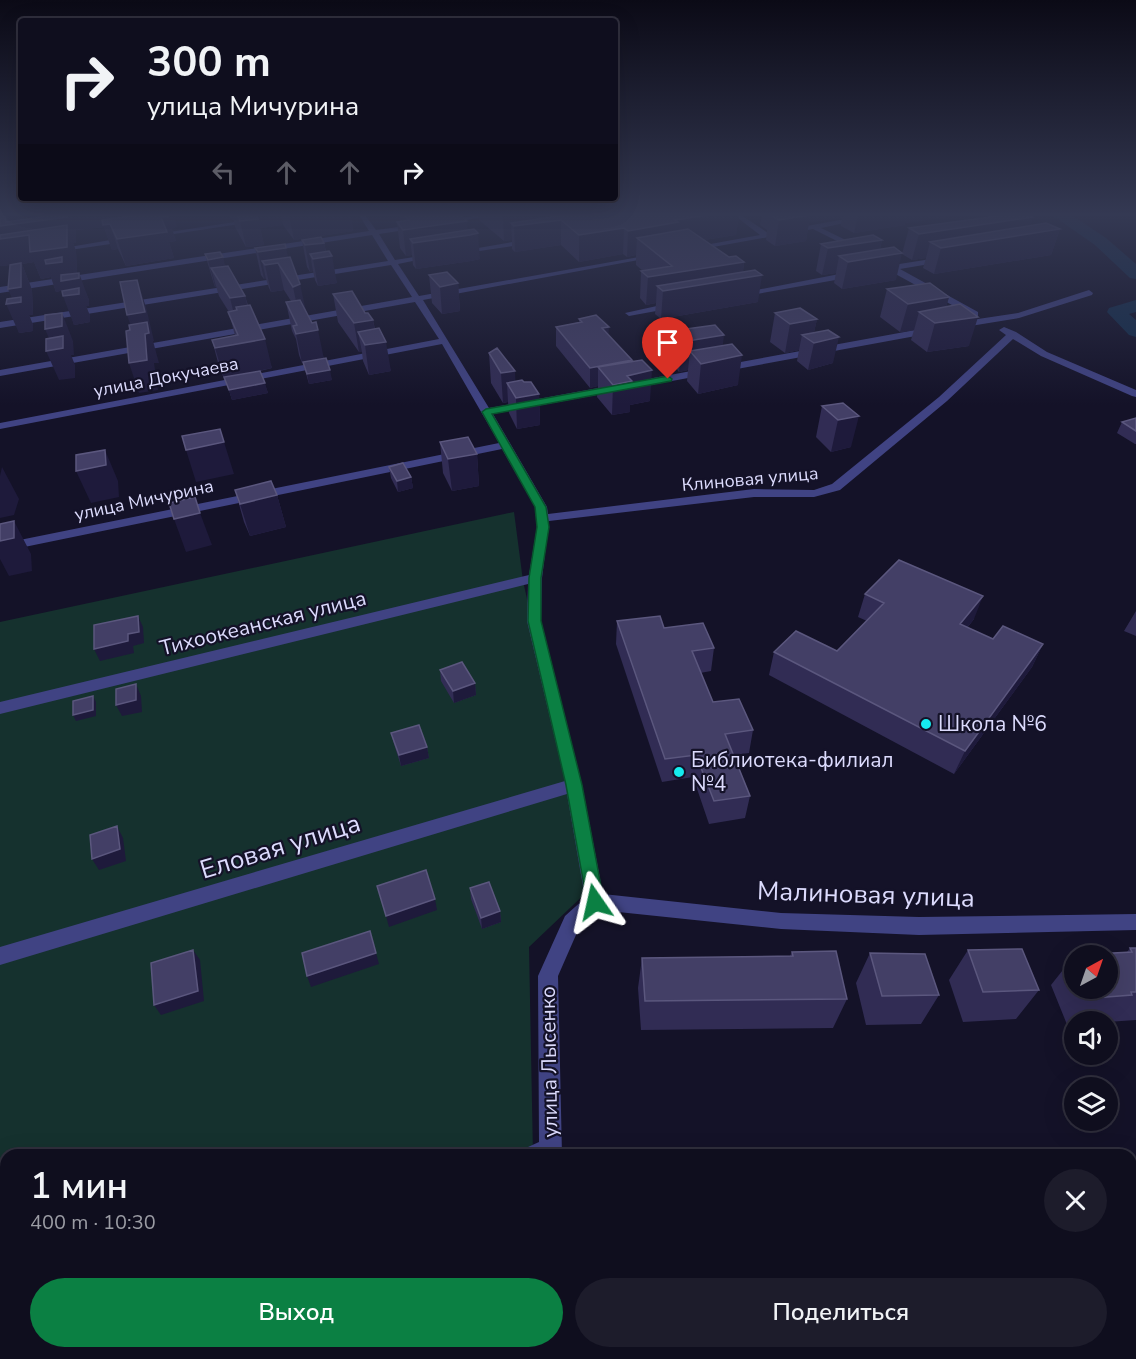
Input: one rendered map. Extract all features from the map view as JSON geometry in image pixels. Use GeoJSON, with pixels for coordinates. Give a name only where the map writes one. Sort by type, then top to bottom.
{"type":"FeatureCollection","features":[{"type":"Feature","properties":{"kind":"street"},"geometry":{"type":"LineString","coordinates":[[0,290],[75,278]]}},
{"type":"Feature","properties":{"kind":"street"},"geometry":{"type":"LineString","coordinates":[[0,325],[291,278]]}},
{"type":"Feature","properties":{"kind":"street"},"geometry":{"type":"LineString","coordinates":[[405,278],[445,341],[541,507],[543,518],[535,578],[534,621],[574,785],[595,902]]}},
{"type":"Feature","properties":{"kind":"street"},"geometry":{"type":"LineString","coordinates":[[0,374],[536,278]]}},
{"type":"Feature","properties":{"kind":"street"},"geometry":{"type":"LineString","coordinates":[[735,295],[831,278]]}},
{"type":"Feature","properties":{"kind":"street"},"geometry":{"type":"LineString","coordinates":[[910,278],[1013,334],[1044,354],[1136,394]]}},
{"type":"Feature","properties":{"kind":"street"},"geometry":{"type":"LineString","coordinates":[[950,326],[1019,315],[1089,293]]}},
{"type":"Feature","properties":{"kind":"street"},"geometry":{"type":"LineString","coordinates":[[629,313],[688,303]]}},
{"type":"Feature","properties":{"kind":"street"},"geometry":{"type":"LineString","coordinates":[[486,412],[938,329]]}},
{"type":"Feature","properties":{"kind":"street","name":"Клиновая улица"},"geometry":{"type":"LineString","coordinates":[[543,518],[758,493],[804,496],[820,494],[836,487],[934,406],[1013,334]]}},
{"type":"Feature","properties":{"kind":"street","name":"улица Докучаева"},"geometry":{"type":"LineString","coordinates":[[0,426],[445,341]]}},
{"type":"Feature","properties":{"kind":"street","name":"улица Мичурина"},"geometry":{"type":"LineString","coordinates":[[0,548],[506,445]]}},
{"type":"Feature","properties":{"kind":"street","name":"Тихоокеанская улица"},"geometry":{"type":"LineString","coordinates":[[0,708],[535,578]]}},
{"type":"Feature","properties":{"kind":"street","name":"Еловая улица"},"geometry":{"type":"LineString","coordinates":[[0,957],[574,785]]}},
{"type":"Feature","properties":{"kind":"street","name":"Малиновая улица"},"geometry":{"type":"LineString","coordinates":[[595,902],[781,921],[919,926],[1136,922]]}},
{"type":"Feature","properties":{"kind":"street","name":"улица Лысенко"},"geometry":{"type":"LineString","coordinates":[[546,1149],[548,976],[572,921],[595,902]]}},
{"type":"Feature","properties":{"kind":"green space"},"geometry":{"type":"Polygon","coordinates":[[[514,512],[523,581],[592,887],[529,947],[533,1149],[0,1149],[0,622],[514,512]]]}},
{"type":"Feature","properties":{"kind":"building"},"geometry":{"type":"Polygon","coordinates":[[[9,278],[21,278],[21,287],[8,289],[9,278]]]}},
{"type":"Feature","properties":{"kind":"building"},"geometry":{"type":"Polygon","coordinates":[[[218,278],[235,278],[245,296],[230,298],[218,278]]]}},
{"type":"Feature","properties":{"kind":"building"},"geometry":{"type":"Polygon","coordinates":[[[288,278],[298,278],[300,284],[293,287],[288,278]]]}},
{"type":"Feature","properties":{"kind":"building"},"geometry":{"type":"Polygon","coordinates":[[[432,278],[453,278],[458,283],[440,287],[432,278]]]}},
{"type":"Feature","properties":{"kind":"building"},"geometry":{"type":"Polygon","coordinates":[[[703,278],[741,278],[663,291],[657,286],[703,278]]]}},
{"type":"Feature","properties":{"kind":"building"},"geometry":{"type":"Polygon","coordinates":[[[137,280],[145,312],[127,315],[120,282],[137,280]]]}},
{"type":"Feature","properties":{"kind":"building"},"geometry":{"type":"Polygon","coordinates":[[[930,283],[949,297],[908,304],[887,289],[930,283]]]}},
{"type":"Feature","properties":{"kind":"building"},"geometry":{"type":"Polygon","coordinates":[[[79,288],[79,294],[63,296],[62,291],[79,288]]]}},
{"type":"Feature","properties":{"kind":"building"},"geometry":{"type":"Polygon","coordinates":[[[352,291],[365,313],[368,313],[373,320],[354,323],[333,294],[352,291]]]}},
{"type":"Feature","properties":{"kind":"building"},"geometry":{"type":"Polygon","coordinates":[[[21,297],[21,302],[6,304],[7,299],[21,297]]]}},
{"type":"Feature","properties":{"kind":"building"},"geometry":{"type":"Polygon","coordinates":[[[300,300],[312,323],[316,322],[318,330],[296,334],[293,326],[297,325],[286,302],[300,300]]]}},
{"type":"Feature","properties":{"kind":"building"},"geometry":{"type":"Polygon","coordinates":[[[960,304],[978,317],[935,323],[919,312],[960,304]]]}},
{"type":"Feature","properties":{"kind":"building"},"geometry":{"type":"Polygon","coordinates":[[[250,305],[265,339],[215,348],[212,340],[238,335],[228,312],[237,310],[236,307],[250,305]]]}},
{"type":"Feature","properties":{"kind":"building"},"geometry":{"type":"Polygon","coordinates":[[[800,308],[817,319],[790,324],[775,313],[800,308]]]}},
{"type":"Feature","properties":{"kind":"building"},"geometry":{"type":"Polygon","coordinates":[[[62,313],[62,326],[45,329],[45,315],[62,313]]]}},
{"type":"Feature","properties":{"kind":"building"},"geometry":{"type":"Polygon","coordinates":[[[596,315],[609,327],[602,328],[632,360],[590,368],[556,327],[582,322],[579,319],[596,315]]]}},
{"type":"Feature","properties":{"kind":"building"},"geometry":{"type":"Polygon","coordinates":[[[147,322],[149,333],[145,334],[147,360],[129,363],[126,331],[130,330],[129,325],[147,322]]]}},
{"type":"Feature","properties":{"kind":"building"},"geometry":{"type":"Polygon","coordinates":[[[715,325],[724,335],[682,342],[671,331],[715,325]]]}},
{"type":"Feature","properties":{"kind":"building"},"geometry":{"type":"Polygon","coordinates":[[[379,328],[386,342],[365,345],[358,332],[379,328]]]}},
{"type":"Feature","properties":{"kind":"building"},"geometry":{"type":"Polygon","coordinates":[[[828,330],[839,337],[814,343],[802,335],[828,330]]]}},
{"type":"Feature","properties":{"kind":"building"},"geometry":{"type":"Polygon","coordinates":[[[63,336],[63,348],[46,351],[46,339],[63,336]]]}},
{"type":"Feature","properties":{"kind":"building"},"geometry":{"type":"Polygon","coordinates":[[[732,344],[742,355],[701,364],[690,351],[732,344]]]}},
{"type":"Feature","properties":{"kind":"building"},"geometry":{"type":"Polygon","coordinates":[[[497,348],[515,371],[501,373],[489,353],[497,348]]]}},
{"type":"Feature","properties":{"kind":"building"},"geometry":{"type":"Polygon","coordinates":[[[326,358],[330,370],[307,374],[303,362],[326,358]]]}},
{"type":"Feature","properties":{"kind":"building"},"geometry":{"type":"Polygon","coordinates":[[[642,360],[652,370],[627,376],[632,381],[613,385],[598,367],[642,360]]]}},
{"type":"Feature","properties":{"kind":"building"},"geometry":{"type":"Polygon","coordinates":[[[260,371],[265,383],[229,390],[224,377],[260,371]]]}},
{"type":"Feature","properties":{"kind":"building"},"geometry":{"type":"Polygon","coordinates":[[[522,380],[531,382],[539,394],[516,398],[507,383],[522,380]]]}},
{"type":"Feature","properties":{"kind":"building"},"geometry":{"type":"Polygon","coordinates":[[[843,403],[859,416],[838,420],[822,406],[843,403]]]}},
{"type":"Feature","properties":{"kind":"building"},"geometry":{"type":"Polygon","coordinates":[[[1136,418],[1136,431],[1122,422],[1136,418]]]}},
{"type":"Feature","properties":{"kind":"building"},"geometry":{"type":"Polygon","coordinates":[[[220,429],[224,442],[186,450],[182,436],[220,429]]]}},
{"type":"Feature","properties":{"kind":"building"},"geometry":{"type":"Polygon","coordinates":[[[468,437],[477,454],[448,459],[440,442],[468,437]]]}},
{"type":"Feature","properties":{"kind":"building"},"geometry":{"type":"Polygon","coordinates":[[[105,450],[106,465],[76,471],[76,455],[105,450]]]}},
{"type":"Feature","properties":{"kind":"building"},"geometry":{"type":"Polygon","coordinates":[[[403,463],[411,477],[397,481],[389,467],[403,463]]]}},
{"type":"Feature","properties":{"kind":"building"},"geometry":{"type":"Polygon","coordinates":[[[271,481],[277,495],[240,504],[235,490],[271,481]]]}},
{"type":"Feature","properties":{"kind":"building"},"geometry":{"type":"Polygon","coordinates":[[[195,497],[200,513],[174,519],[169,503],[195,497]]]}},
{"type":"Feature","properties":{"kind":"building"},"geometry":{"type":"Polygon","coordinates":[[[14,521],[14,538],[0,541],[0,524],[14,521]]]}},
{"type":"Feature","properties":{"kind":"building","name":"Школа №6"},"geometry":{"type":"Polygon","coordinates":[[[899,560],[983,596],[960,624],[993,639],[1003,626],[1043,644],[965,751],[774,652],[796,631],[837,651],[884,603],[865,594],[899,560]]]}},
{"type":"Feature","properties":{"kind":"building"},"geometry":{"type":"Polygon","coordinates":[[[138,616],[139,632],[128,634],[128,641],[94,649],[94,625],[138,616]]]}},
{"type":"Feature","properties":{"kind":"building"},"geometry":{"type":"Polygon","coordinates":[[[660,616],[664,628],[703,623],[714,648],[692,651],[713,702],[739,699],[753,730],[725,734],[750,796],[714,801],[696,755],[665,759],[617,621],[660,616]]]}},
{"type":"Feature","properties":{"kind":"building"},"geometry":{"type":"Polygon","coordinates":[[[462,662],[475,683],[453,691],[440,670],[462,662]]]}},
{"type":"Feature","properties":{"kind":"building"},"geometry":{"type":"Polygon","coordinates":[[[136,684],[136,700],[116,705],[116,689],[136,684]]]}},
{"type":"Feature","properties":{"kind":"building"},"geometry":{"type":"Polygon","coordinates":[[[93,696],[93,710],[73,715],[73,701],[93,696]]]}},
{"type":"Feature","properties":{"kind":"building"},"geometry":{"type":"Polygon","coordinates":[[[419,725],[427,747],[399,755],[391,733],[419,725]]]}},
{"type":"Feature","properties":{"kind":"building"},"geometry":{"type":"Polygon","coordinates":[[[117,826],[120,849],[92,859],[90,835],[117,826]]]}},
{"type":"Feature","properties":{"kind":"building"},"geometry":{"type":"Polygon","coordinates":[[[426,870],[435,899],[386,916],[377,886],[426,870]]]}},
{"type":"Feature","properties":{"kind":"building"},"geometry":{"type":"Polygon","coordinates":[[[489,882],[500,911],[481,918],[470,888],[489,882]]]}},
{"type":"Feature","properties":{"kind":"building"},"geometry":{"type":"Polygon","coordinates":[[[370,931],[376,953],[307,976],[302,953],[370,931]]]}},
{"type":"Feature","properties":{"kind":"building"},"geometry":{"type":"Polygon","coordinates":[[[1130,948],[1136,948],[1136,992],[1131,992],[1132,995],[1118,996],[1118,953],[1132,952],[1130,948]]]}},
{"type":"Feature","properties":{"kind":"building"},"geometry":{"type":"Polygon","coordinates":[[[1022,949],[1039,990],[983,992],[968,950],[1022,949]]]}},
{"type":"Feature","properties":{"kind":"building"},"geometry":{"type":"Polygon","coordinates":[[[193,950],[198,991],[154,1005],[151,963],[193,950]]]}},
{"type":"Feature","properties":{"kind":"building"},"geometry":{"type":"Polygon","coordinates":[[[836,951],[847,999],[645,1001],[642,958],[793,956],[792,952],[836,951]]]}},
{"type":"Feature","properties":{"kind":"building"},"geometry":{"type":"Polygon","coordinates":[[[870,953],[925,954],[939,995],[882,996],[870,953]]]}},
{"type":"Feature","properties":{"kind":"waterway"},"geometry":{"type":"LineString","coordinates":[[1136,306],[1116,312],[1136,331]]}},
{"type":"Feature","properties":{"kind":"place","name":"Школа №6"},"geometry":{"type":"Point","coordinates":[926,724]}},
{"type":"Feature","properties":{"kind":"place","name":"Библиотека-филиал №4"},"geometry":{"type":"Point","coordinates":[679,772]}},
{"type":"Feature","properties":{"kind":"route"},"geometry":{"type":"LineString","coordinates":[[595,902],[574,785],[534,621],[535,578],[543,527],[541,507],[486,412],[668,379]]}}]}
